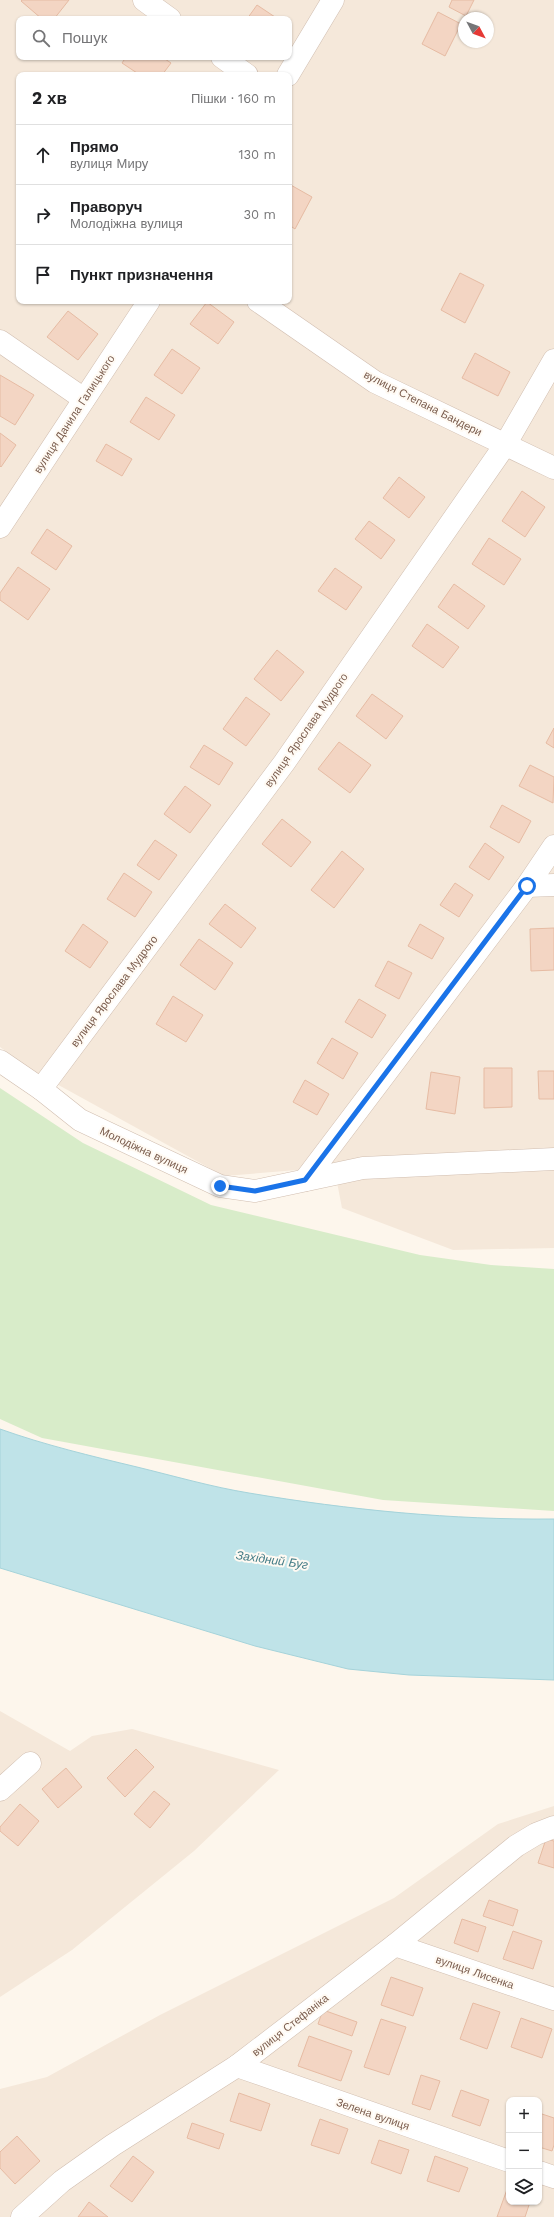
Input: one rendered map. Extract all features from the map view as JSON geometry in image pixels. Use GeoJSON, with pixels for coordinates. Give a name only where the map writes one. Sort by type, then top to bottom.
{"type":"FeatureCollection","features":[{"type":"Feature","properties":{"kind":"street"},"geometry":{"type":"LineString","coordinates":[[144,0],[166,16]]}},
{"type":"Feature","properties":{"kind":"street"},"geometry":{"type":"LineString","coordinates":[[290,72],[333,0]]}},
{"type":"Feature","properties":{"kind":"street"},"geometry":{"type":"LineString","coordinates":[[226,60],[243,72]]}},
{"type":"Feature","properties":{"kind":"street","name":"вулиця Данила Галицького"},"geometry":{"type":"LineString","coordinates":[[0,527],[147,304]]}},
{"type":"Feature","properties":{"kind":"street","name":"вулиця Степана Бандери"},"geometry":{"type":"LineString","coordinates":[[262,304],[375,382],[554,468]]}},
{"type":"Feature","properties":{"kind":"street"},"geometry":{"type":"LineString","coordinates":[[0,341],[84,399]]}},
{"type":"Feature","properties":{"kind":"street","name":"вулиця Ярослава Мудрого"},"geometry":{"type":"LineString","coordinates":[[41,1089],[284,763],[505,445],[554,360]]}},
{"type":"Feature","properties":{"kind":"street"},"geometry":{"type":"LineString","coordinates":[[305,1180],[527,886],[554,846]]}},
{"type":"Feature","properties":{"kind":"street"},"geometry":{"type":"LineString","coordinates":[[527,886],[554,885]]}},
{"type":"Feature","properties":{"kind":"street","name":"Молодіжна вулиця"},"geometry":{"type":"LineString","coordinates":[[0,1061],[41,1089],[80,1120],[220,1186],[255,1191],[363,1168],[554,1159]]}},
{"type":"Feature","properties":{"kind":"street"},"geometry":{"type":"LineString","coordinates":[[0,1790],[30,1763]]}},
{"type":"Feature","properties":{"kind":"street","name":"вулиця Стефаніка"},"geometry":{"type":"LineString","coordinates":[[22,2217],[62,2181],[113,2145],[237,2066],[395,1944],[516,1846],[536,1834],[554,1827]]}},
{"type":"Feature","properties":{"kind":"street","name":"вулиця Лисенка"},"geometry":{"type":"LineString","coordinates":[[395,1944],[554,1999]]}},
{"type":"Feature","properties":{"kind":"street","name":"Зелена вулиця"},"geometry":{"type":"LineString","coordinates":[[237,2066],[506,2160]]}},
{"type":"Feature","properties":{"kind":"street"},"geometry":{"type":"LineString","coordinates":[[542,2173],[554,2177]]}},
{"type":"Feature","properties":{"kind":"shaded area"},"geometry":{"type":"Polygon","coordinates":[[[0,0],[554,0],[554,1248],[453,1250],[342,1208],[334,1167],[224,1176],[33,1071],[0,1047],[0,0]]]}},
{"type":"Feature","properties":{"kind":"shaded area"},"geometry":{"type":"Polygon","coordinates":[[[0,1711],[70,1751],[92,1736],[132,1729],[279,1770],[194,1851],[72,1950],[0,1997],[0,1711]]]}},
{"type":"Feature","properties":{"kind":"shaded area"},"geometry":{"type":"Polygon","coordinates":[[[554,1806],[554,2217],[0,2217],[0,2089],[47,2077],[160,2015],[394,1898],[498,1824],[554,1806]]]}},
{"type":"Feature","properties":{"kind":"green space"},"geometry":{"type":"Polygon","coordinates":[[[0,1088],[83,1143],[211,1205],[420,1255],[491,1265],[554,1269],[554,1511],[383,1500],[42,1438],[0,1419],[0,1088]]]}},
{"type":"Feature","properties":{"kind":"water","name":"Західний Буг"},"geometry":{"type":"Polygon","coordinates":[[[0,1429],[85,1454],[235,1491],[401,1513],[478,1518],[554,1519],[554,1680],[409,1675],[348,1669],[255,1646],[0,1568],[0,1429]]]}},
{"type":"Feature","properties":{"kind":"building"},"geometry":{"type":"Polygon","coordinates":[[[69,0],[56,16],[38,16],[21,1],[69,0]]]}},
{"type":"Feature","properties":{"kind":"building"},"geometry":{"type":"Polygon","coordinates":[[[452,0],[474,0],[468,12],[458,12],[449,7],[452,0]]]}},
{"type":"Feature","properties":{"kind":"building"},"geometry":{"type":"Polygon","coordinates":[[[257,5],[274,16],[249,16],[257,5]]]}},
{"type":"Feature","properties":{"kind":"building"},"geometry":{"type":"Polygon","coordinates":[[[438,12],[458,22],[458,30],[445,56],[422,44],[438,12]]]}},
{"type":"Feature","properties":{"kind":"building"},"geometry":{"type":"Polygon","coordinates":[[[124,60],[166,60],[171,63],[164,72],[136,72],[122,63],[124,60]]]}},
{"type":"Feature","properties":{"kind":"building"},"geometry":{"type":"Polygon","coordinates":[[[292,186],[312,197],[295,229],[292,227],[292,186]]]}},
{"type":"Feature","properties":{"kind":"building"},"geometry":{"type":"Polygon","coordinates":[[[460,273],[484,285],[465,323],[441,310],[460,273]]]}},
{"type":"Feature","properties":{"kind":"building"},"geometry":{"type":"Polygon","coordinates":[[[205,304],[210,304],[234,322],[218,344],[190,324],[205,304]]]}},
{"type":"Feature","properties":{"kind":"building"},"geometry":{"type":"Polygon","coordinates":[[[68,311],[98,334],[78,360],[47,337],[68,311]]]}},
{"type":"Feature","properties":{"kind":"building"},"geometry":{"type":"Polygon","coordinates":[[[172,349],[200,368],[182,394],[154,375],[172,349]]]}},
{"type":"Feature","properties":{"kind":"building"},"geometry":{"type":"Polygon","coordinates":[[[475,353],[510,372],[498,396],[462,378],[475,353]]]}},
{"type":"Feature","properties":{"kind":"building"},"geometry":{"type":"Polygon","coordinates":[[[0,375],[34,395],[15,425],[0,416],[0,375]]]}},
{"type":"Feature","properties":{"kind":"building"},"geometry":{"type":"Polygon","coordinates":[[[146,397],[175,415],[159,440],[130,422],[146,397]]]}},
{"type":"Feature","properties":{"kind":"building"},"geometry":{"type":"Polygon","coordinates":[[[0,433],[16,445],[1,467],[0,466],[0,433]]]}},
{"type":"Feature","properties":{"kind":"building"},"geometry":{"type":"Polygon","coordinates":[[[106,444],[132,459],[122,476],[96,461],[106,444]]]}},
{"type":"Feature","properties":{"kind":"building"},"geometry":{"type":"Polygon","coordinates":[[[399,477],[425,497],[409,518],[383,498],[399,477]]]}},
{"type":"Feature","properties":{"kind":"building"},"geometry":{"type":"Polygon","coordinates":[[[522,491],[545,507],[525,537],[502,521],[522,491]]]}},
{"type":"Feature","properties":{"kind":"building"},"geometry":{"type":"Polygon","coordinates":[[[369,521],[395,540],[381,559],[355,539],[369,521]]]}},
{"type":"Feature","properties":{"kind":"building"},"geometry":{"type":"Polygon","coordinates":[[[47,529],[72,546],[56,570],[31,553],[47,529]]]}},
{"type":"Feature","properties":{"kind":"building"},"geometry":{"type":"Polygon","coordinates":[[[489,538],[521,559],[504,585],[472,564],[489,538]]]}},
{"type":"Feature","properties":{"kind":"building"},"geometry":{"type":"Polygon","coordinates":[[[18,567],[50,589],[28,620],[0,600],[0,593],[18,567]]]}},
{"type":"Feature","properties":{"kind":"building"},"geometry":{"type":"Polygon","coordinates":[[[335,568],[362,587],[346,610],[318,591],[335,568]]]}},
{"type":"Feature","properties":{"kind":"building"},"geometry":{"type":"Polygon","coordinates":[[[454,584],[485,606],[468,629],[438,607],[454,584]]]}},
{"type":"Feature","properties":{"kind":"building"},"geometry":{"type":"Polygon","coordinates":[[[427,624],[459,647],[443,668],[412,646],[427,624]]]}},
{"type":"Feature","properties":{"kind":"building"},"geometry":{"type":"Polygon","coordinates":[[[277,650],[304,672],[281,701],[254,679],[277,650]]]}},
{"type":"Feature","properties":{"kind":"building"},"geometry":{"type":"Polygon","coordinates":[[[372,694],[403,716],[386,739],[356,716],[372,694]]]}},
{"type":"Feature","properties":{"kind":"building"},"geometry":{"type":"Polygon","coordinates":[[[246,697],[270,714],[246,746],[223,729],[246,697]]]}},
{"type":"Feature","properties":{"kind":"building"},"geometry":{"type":"Polygon","coordinates":[[[554,728],[554,748],[546,743],[554,728]]]}},
{"type":"Feature","properties":{"kind":"building"},"geometry":{"type":"Polygon","coordinates":[[[339,742],[371,765],[350,793],[318,769],[339,742]]]}},
{"type":"Feature","properties":{"kind":"building"},"geometry":{"type":"Polygon","coordinates":[[[204,745],[233,763],[219,785],[190,767],[204,745]]]}},
{"type":"Feature","properties":{"kind":"building"},"geometry":{"type":"Polygon","coordinates":[[[530,765],[554,777],[553,803],[519,786],[530,765]]]}},
{"type":"Feature","properties":{"kind":"building"},"geometry":{"type":"Polygon","coordinates":[[[185,786],[211,805],[190,833],[164,814],[185,786]]]}},
{"type":"Feature","properties":{"kind":"building"},"geometry":{"type":"Polygon","coordinates":[[[502,805],[531,821],[519,843],[490,827],[502,805]]]}},
{"type":"Feature","properties":{"kind":"building"},"geometry":{"type":"Polygon","coordinates":[[[282,819],[311,842],[291,867],[262,844],[282,819]]]}},
{"type":"Feature","properties":{"kind":"building"},"geometry":{"type":"Polygon","coordinates":[[[155,840],[177,855],[159,880],[137,865],[155,840]]]}},
{"type":"Feature","properties":{"kind":"building"},"geometry":{"type":"Polygon","coordinates":[[[485,843],[504,857],[489,880],[469,867],[485,843]]]}},
{"type":"Feature","properties":{"kind":"building"},"geometry":{"type":"Polygon","coordinates":[[[342,851],[364,869],[334,908],[311,890],[342,851]]]}},
{"type":"Feature","properties":{"kind":"building"},"geometry":{"type":"Polygon","coordinates":[[[124,873],[152,892],[135,917],[107,899],[124,873]]]}},
{"type":"Feature","properties":{"kind":"building"},"geometry":{"type":"Polygon","coordinates":[[[455,883],[473,895],[459,917],[440,905],[455,883]]]}},
{"type":"Feature","properties":{"kind":"building"},"geometry":{"type":"Polygon","coordinates":[[[225,904],[256,928],[241,948],[209,924],[225,904]]]}},
{"type":"Feature","properties":{"kind":"building"},"geometry":{"type":"Polygon","coordinates":[[[83,924],[108,942],[90,968],[65,951],[83,924]]]}},
{"type":"Feature","properties":{"kind":"building"},"geometry":{"type":"Polygon","coordinates":[[[420,924],[444,938],[432,959],[408,946],[420,924]]]}},
{"type":"Feature","properties":{"kind":"building"},"geometry":{"type":"Polygon","coordinates":[[[554,928],[554,970],[531,971],[530,929],[554,928]]]}},
{"type":"Feature","properties":{"kind":"building"},"geometry":{"type":"Polygon","coordinates":[[[199,939],[233,963],[215,990],[180,965],[199,939]]]}},
{"type":"Feature","properties":{"kind":"building"},"geometry":{"type":"Polygon","coordinates":[[[388,961],[412,973],[399,999],[375,986],[388,961]]]}},
{"type":"Feature","properties":{"kind":"building"},"geometry":{"type":"Polygon","coordinates":[[[173,996],[203,1015],[186,1042],[156,1024],[173,996]]]}},
{"type":"Feature","properties":{"kind":"building"},"geometry":{"type":"Polygon","coordinates":[[[359,999],[386,1015],[372,1038],[345,1022],[359,999]]]}},
{"type":"Feature","properties":{"kind":"building"},"geometry":{"type":"Polygon","coordinates":[[[332,1038],[358,1053],[343,1079],[317,1063],[332,1038]]]}},
{"type":"Feature","properties":{"kind":"building"},"geometry":{"type":"Polygon","coordinates":[[[484,1068],[512,1068],[512,1107],[484,1108],[484,1068]]]}},
{"type":"Feature","properties":{"kind":"building"},"geometry":{"type":"Polygon","coordinates":[[[538,1071],[554,1071],[554,1099],[539,1099],[538,1071]]]}},
{"type":"Feature","properties":{"kind":"building"},"geometry":{"type":"Polygon","coordinates":[[[431,1072],[460,1077],[455,1114],[426,1109],[431,1072]]]}},
{"type":"Feature","properties":{"kind":"building"},"geometry":{"type":"Polygon","coordinates":[[[305,1080],[329,1094],[317,1115],[293,1102],[305,1080]]]}},
{"type":"Feature","properties":{"kind":"building"},"geometry":{"type":"Polygon","coordinates":[[[136,1749],[154,1767],[125,1797],[107,1778],[136,1749]]]}},
{"type":"Feature","properties":{"kind":"building"},"geometry":{"type":"Polygon","coordinates":[[[66,1768],[82,1787],[58,1808],[42,1789],[66,1768]]]}},
{"type":"Feature","properties":{"kind":"building"},"geometry":{"type":"Polygon","coordinates":[[[154,1791],[170,1804],[150,1828],[134,1814],[154,1791]]]}},
{"type":"Feature","properties":{"kind":"building"},"geometry":{"type":"Polygon","coordinates":[[[20,1804],[39,1821],[18,1846],[0,1831],[0,1827],[20,1804]]]}},
{"type":"Feature","properties":{"kind":"building"},"geometry":{"type":"Polygon","coordinates":[[[546,1839],[554,1841],[554,1868],[538,1863],[546,1839]]]}},
{"type":"Feature","properties":{"kind":"building"},"geometry":{"type":"Polygon","coordinates":[[[489,1900],[518,1910],[513,1926],[483,1916],[489,1900]]]}},
{"type":"Feature","properties":{"kind":"building"},"geometry":{"type":"Polygon","coordinates":[[[462,1919],[486,1927],[478,1952],[454,1943],[462,1919]]]}},
{"type":"Feature","properties":{"kind":"building"},"geometry":{"type":"Polygon","coordinates":[[[513,1931],[542,1941],[533,1969],[503,1959],[513,1931]]]}},
{"type":"Feature","properties":{"kind":"building"},"geometry":{"type":"Polygon","coordinates":[[[391,1977],[423,1988],[413,2016],[381,2005],[391,1977]]]}},
{"type":"Feature","properties":{"kind":"building"},"geometry":{"type":"Polygon","coordinates":[[[473,2003],[500,2012],[487,2049],[460,2039],[473,2003]]]}},
{"type":"Feature","properties":{"kind":"building"},"geometry":{"type":"Polygon","coordinates":[[[323,2010],[357,2022],[352,2036],[318,2024],[323,2010]]]}},
{"type":"Feature","properties":{"kind":"building"},"geometry":{"type":"Polygon","coordinates":[[[521,2018],[552,2029],[542,2058],[511,2047],[521,2018]]]}},
{"type":"Feature","properties":{"kind":"building"},"geometry":{"type":"Polygon","coordinates":[[[381,2019],[406,2027],[389,2075],[364,2067],[381,2019]]]}},
{"type":"Feature","properties":{"kind":"building"},"geometry":{"type":"Polygon","coordinates":[[[309,2036],[352,2051],[341,2081],[298,2066],[309,2036]]]}},
{"type":"Feature","properties":{"kind":"building"},"geometry":{"type":"Polygon","coordinates":[[[421,2075],[440,2081],[430,2110],[412,2104],[421,2075]]]}},
{"type":"Feature","properties":{"kind":"building"},"geometry":{"type":"Polygon","coordinates":[[[461,2090],[489,2100],[480,2126],[452,2116],[461,2090]]]}},
{"type":"Feature","properties":{"kind":"building"},"geometry":{"type":"Polygon","coordinates":[[[239,2093],[270,2104],[261,2131],[230,2121],[239,2093]]]}},
{"type":"Feature","properties":{"kind":"building"},"geometry":{"type":"Polygon","coordinates":[[[542,2114],[554,2118],[554,2145],[552,2151],[542,2148],[542,2114]]]}},
{"type":"Feature","properties":{"kind":"building"},"geometry":{"type":"Polygon","coordinates":[[[320,2119],[348,2129],[339,2154],[311,2145],[320,2119]]]}},
{"type":"Feature","properties":{"kind":"building"},"geometry":{"type":"Polygon","coordinates":[[[192,2123],[224,2134],[219,2149],[187,2138],[192,2123]]]}},
{"type":"Feature","properties":{"kind":"building"},"geometry":{"type":"Polygon","coordinates":[[[17,2136],[40,2161],[15,2184],[0,2168],[0,2152],[17,2136]]]}},
{"type":"Feature","properties":{"kind":"building"},"geometry":{"type":"Polygon","coordinates":[[[379,2140],[409,2150],[401,2174],[371,2163],[379,2140]]]}},
{"type":"Feature","properties":{"kind":"building"},"geometry":{"type":"Polygon","coordinates":[[[133,2156],[154,2172],[132,2202],[110,2186],[133,2156]]]}},
{"type":"Feature","properties":{"kind":"building"},"geometry":{"type":"Polygon","coordinates":[[[435,2156],[468,2168],[459,2192],[427,2181],[435,2156]]]}},
{"type":"Feature","properties":{"kind":"building"},"geometry":{"type":"Polygon","coordinates":[[[506,2192],[506,2205],[529,2205],[525,2217],[497,2217],[506,2192]]]}},
{"type":"Feature","properties":{"kind":"building"},"geometry":{"type":"Polygon","coordinates":[[[89,2202],[108,2217],[78,2217],[89,2202]]]}},
{"type":"Feature","properties":{"kind":"route"},"geometry":{"type":"LineString","coordinates":[[220,1186],[255,1191],[305,1180],[527,886]]}}]}
